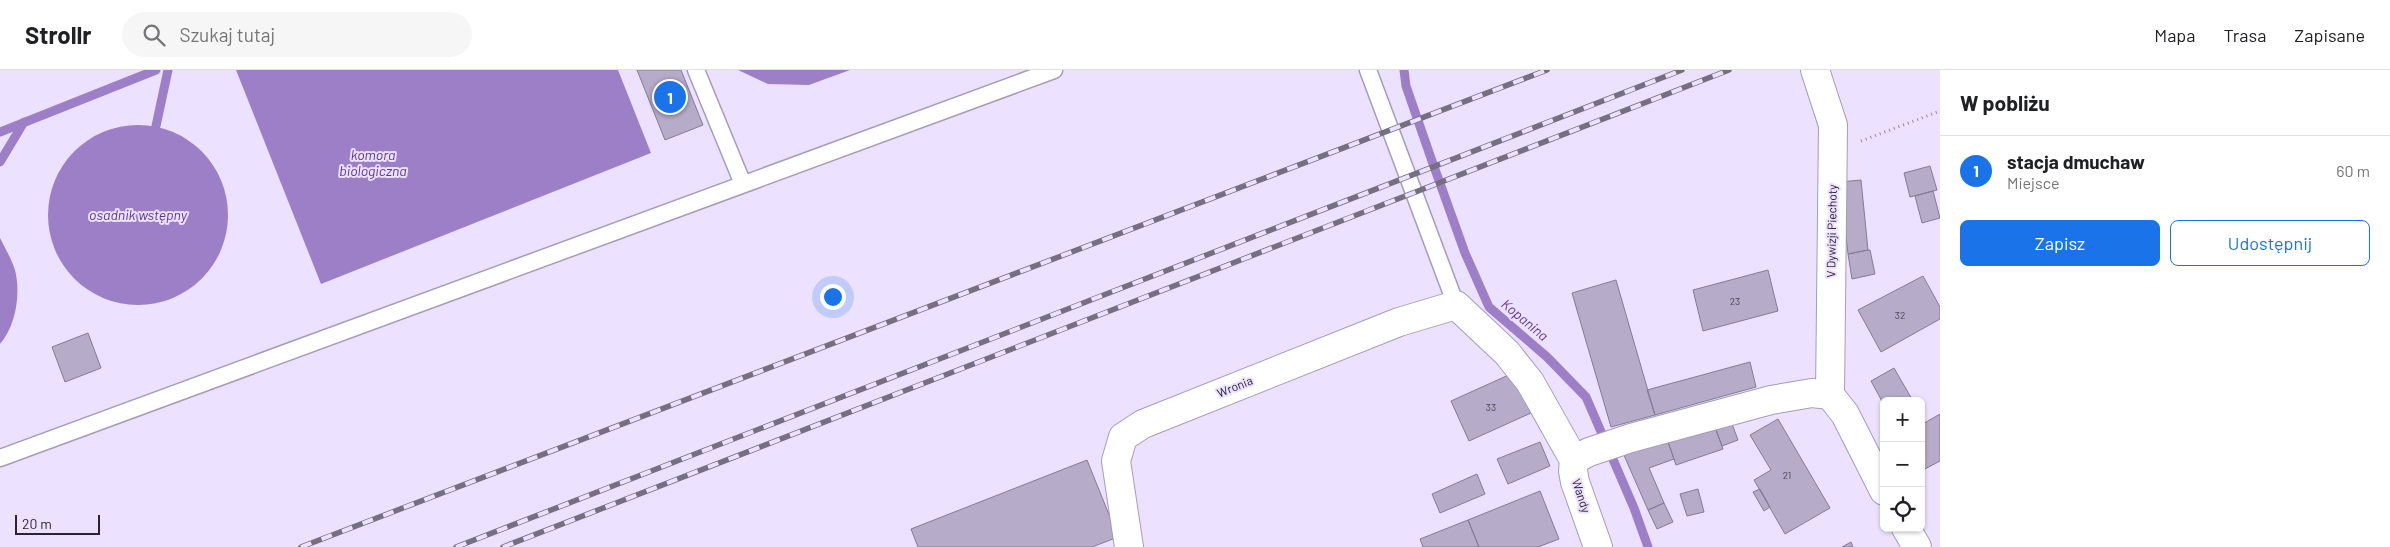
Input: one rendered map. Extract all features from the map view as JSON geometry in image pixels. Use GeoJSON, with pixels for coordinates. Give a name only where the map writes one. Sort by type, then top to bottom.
{"type":"FeatureCollection","features":[{"type":"Feature","properties":{"kind":"street","name":"V Dywizji Piechoty"},"geometry":{"type":"LineString","coordinates":[[1816,70],[1833,125],[1830,395]]}},
{"type":"Feature","properties":{"kind":"street"},"geometry":{"type":"LineString","coordinates":[[1456,306],[1507,353],[1530,382],[1582,456],[1631,438],[1771,400],[1812,393],[1830,395],[1845,414],[1882,487]]}},
{"type":"Feature","properties":{"kind":"street","name":"Wronia"},"geometry":{"type":"LineString","coordinates":[[1129,547],[1116,461],[1123,437],[1143,424],[1399,322],[1456,306]]}},
{"type":"Feature","properties":{"kind":"street","name":"Wandy"},"geometry":{"type":"LineString","coordinates":[[1582,456],[1573,471],[1575,482],[1598,547]]}},
{"type":"Feature","properties":{"kind":"street"},"geometry":{"type":"LineString","coordinates":[[1908,532],[1917,547]]}},
{"type":"Feature","properties":{"kind":"lane"},"geometry":{"type":"LineString","coordinates":[[696,70],[743,184]]}},
{"type":"Feature","properties":{"kind":"lane"},"geometry":{"type":"LineString","coordinates":[[0,458],[1054,70]]}},
{"type":"Feature","properties":{"kind":"lane"},"geometry":{"type":"LineString","coordinates":[[1368,70],[1456,306]]}},
{"type":"Feature","properties":{"kind":"path"},"geometry":{"type":"LineString","coordinates":[[1833,125],[1859,142],[1940,111]]}},
{"type":"Feature","properties":{"kind":"water","name":"komora biologiczna"},"geometry":{"type":"Polygon","coordinates":[[[236,70],[618,70],[651,153],[321,284],[236,70]]]}},
{"type":"Feature","properties":{"kind":"water"},"geometry":{"type":"Polygon","coordinates":[[[738,70],[850,70],[809,85],[768,84],[738,70]]]}},
{"type":"Feature","properties":{"kind":"water","name":"osadnik wstępny"},"geometry":{"type":"Polygon","coordinates":[[[129,125],[147,125],[172,132],[188,140],[202,151],[213,165],[221,181],[228,206],[228,224],[221,249],[213,265],[202,279],[188,290],[164,301],[147,305],[129,305],[112,301],[88,290],[68,272],[52,241],[48,224],[48,206],[52,189],[63,165],[81,145],[112,129],[129,125]]]}},
{"type":"Feature","properties":{"kind":"water"},"geometry":{"type":"Polygon","coordinates":[[[0,238],[14,266],[17,279],[17,299],[10,328],[0,344],[0,238]]]}},
{"type":"Feature","properties":{"kind":"building"},"geometry":{"type":"Polygon","coordinates":[[[637,70],[681,70],[703,125],[665,140],[637,70]]]}},
{"type":"Feature","properties":{"kind":"building"},"geometry":{"type":"Polygon","coordinates":[[[1930,166],[1937,190],[1910,197],[1904,173],[1930,166]]]}},
{"type":"Feature","properties":{"kind":"building"},"geometry":{"type":"Polygon","coordinates":[[[1861,180],[1868,250],[1848,254],[1840,182],[1861,180]]]}},
{"type":"Feature","properties":{"kind":"building"},"geometry":{"type":"Polygon","coordinates":[[[1933,191],[1940,218],[1922,223],[1915,196],[1933,191]]]}},
{"type":"Feature","properties":{"kind":"building"},"geometry":{"type":"Polygon","coordinates":[[[1870,250],[1875,274],[1852,279],[1848,254],[1870,250]]]}},
{"type":"Feature","properties":{"kind":"building"},"geometry":{"type":"Polygon","coordinates":[[[1768,270],[1778,311],[1703,331],[1693,290],[1768,270]]]}},
{"type":"Feature","properties":{"kind":"building"},"geometry":{"type":"Polygon","coordinates":[[[1923,276],[1940,307],[1940,319],[1881,352],[1858,310],[1923,276]]]}},
{"type":"Feature","properties":{"kind":"building"},"geometry":{"type":"Polygon","coordinates":[[[1616,280],[1655,415],[1611,427],[1572,293],[1616,280]]]}},
{"type":"Feature","properties":{"kind":"building"},"geometry":{"type":"Polygon","coordinates":[[[88,333],[101,368],[65,382],[52,347],[88,333]]]}},
{"type":"Feature","properties":{"kind":"building"},"geometry":{"type":"Polygon","coordinates":[[[1750,362],[1756,387],[1655,415],[1647,390],[1750,362]]]}},
{"type":"Feature","properties":{"kind":"building"},"geometry":{"type":"Polygon","coordinates":[[[1894,368],[1911,397],[1880,398],[1871,381],[1894,368]]]}},
{"type":"Feature","properties":{"kind":"building"},"geometry":{"type":"Polygon","coordinates":[[[1513,373],[1531,413],[1469,441],[1451,401],[1513,373]]]}},
{"type":"Feature","properties":{"kind":"building"},"geometry":{"type":"Polygon","coordinates":[[[1940,414],[1940,461],[1925,469],[1925,442],[1925,423],[1940,414]]]}},
{"type":"Feature","properties":{"kind":"building"},"geometry":{"type":"Polygon","coordinates":[[[1778,419],[1830,508],[1785,534],[1754,480],[1771,470],[1750,435],[1778,419]]]}},
{"type":"Feature","properties":{"kind":"building"},"geometry":{"type":"Polygon","coordinates":[[[1731,421],[1738,440],[1722,446],[1715,427],[1731,421]]]}},
{"type":"Feature","properties":{"kind":"building"},"geometry":{"type":"Polygon","coordinates":[[[1715,427],[1723,449],[1676,465],[1668,442],[1715,427]]]}},
{"type":"Feature","properties":{"kind":"building"},"geometry":{"type":"Polygon","coordinates":[[[1540,442],[1550,466],[1508,484],[1497,459],[1540,442]]]}},
{"type":"Feature","properties":{"kind":"building"},"geometry":{"type":"Polygon","coordinates":[[[1668,442],[1674,459],[1649,468],[1664,503],[1648,510],[1623,453],[1668,442]]]}},
{"type":"Feature","properties":{"kind":"building"},"geometry":{"type":"Polygon","coordinates":[[[1087,460],[1118,537],[1092,547],[918,547],[911,529],[1087,460]]]}},
{"type":"Feature","properties":{"kind":"building"},"geometry":{"type":"Polygon","coordinates":[[[1477,474],[1485,494],[1440,513],[1432,494],[1477,474]]]}},
{"type":"Feature","properties":{"kind":"building"},"geometry":{"type":"Polygon","coordinates":[[[1698,489],[1704,512],[1687,516],[1680,494],[1698,489]]]}},
{"type":"Feature","properties":{"kind":"building"},"geometry":{"type":"Polygon","coordinates":[[[1760,489],[1770,507],[1764,511],[1753,492],[1760,489]]]}},
{"type":"Feature","properties":{"kind":"building"},"geometry":{"type":"Polygon","coordinates":[[[1540,491],[1559,539],[1538,547],[1479,547],[1468,520],[1540,491]]]}},
{"type":"Feature","properties":{"kind":"building"},"geometry":{"type":"Polygon","coordinates":[[[1664,503],[1673,522],[1657,529],[1648,510],[1664,503]]]}},
{"type":"Feature","properties":{"kind":"building"},"geometry":{"type":"Polygon","coordinates":[[[1468,520],[1479,547],[1423,547],[1420,539],[1468,520]]]}},
{"type":"Feature","properties":{"kind":"building"},"geometry":{"type":"Polygon","coordinates":[[[1851,542],[1853,547],[1842,547],[1851,542]]]}},
{"type":"Feature","properties":{"kind":"waterway"},"geometry":{"type":"LineString","coordinates":[[0,132],[156,70]]}},
{"type":"Feature","properties":{"kind":"waterway"},"geometry":{"type":"LineString","coordinates":[[156,126],[168,70]]}},
{"type":"Feature","properties":{"kind":"waterway","name":"Kopanina"},"geometry":{"type":"LineString","coordinates":[[1404,70],[1406,86],[1432,161],[1465,253],[1489,307],[1547,357],[1586,397],[1634,508],[1648,547]]}},
{"type":"Feature","properties":{"kind":"waterway"},"geometry":{"type":"LineString","coordinates":[[0,162],[24,122]]}},
{"type":"Feature","properties":{"kind":"railway"},"geometry":{"type":"LineString","coordinates":[[301,547],[1547,70]]}},
{"type":"Feature","properties":{"kind":"railway"},"geometry":{"type":"LineString","coordinates":[[456,547],[1682,70]]}},
{"type":"Feature","properties":{"kind":"railway"},"geometry":{"type":"LineString","coordinates":[[503,547],[1729,70]]}},
{"type":"Feature","properties":{"kind":"place","name":"stacja dmuchaw"},"geometry":{"type":"Point","coordinates":[670,97]}}]}
